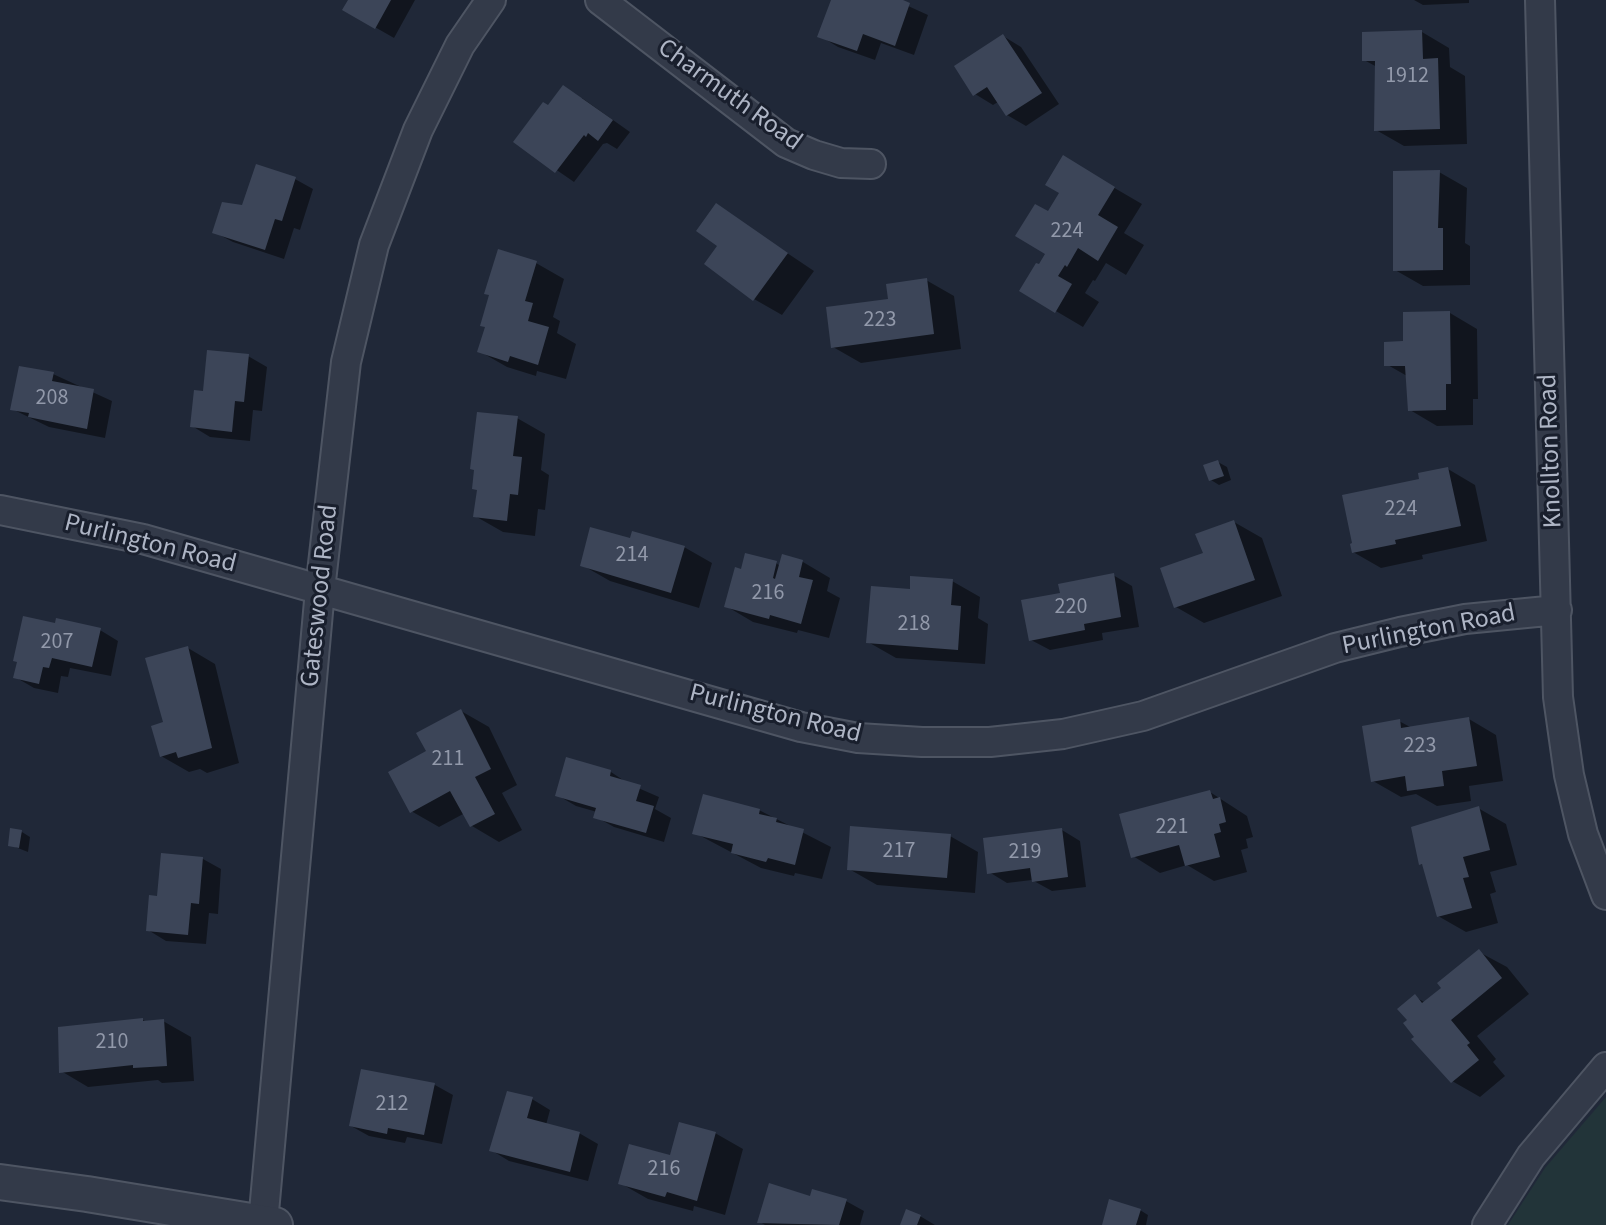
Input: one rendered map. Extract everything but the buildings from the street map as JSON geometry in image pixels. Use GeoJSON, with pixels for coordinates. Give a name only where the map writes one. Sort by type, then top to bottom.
{"type":"FeatureCollection","features":[{"type":"Feature","properties":{"kind":"street","name":"Gateswood Road"},"geometry":{"type":"LineString","coordinates":[[269,1224],[320,590],[346,362],[374,245],[418,130],[460,45],[491,0]]}},
{"type":"Feature","properties":{"kind":"street","name":"Charmuth Road"},"geometry":{"type":"LineString","coordinates":[[600,0],[786,143],[841,163],[871,164]]}},
{"type":"Feature","properties":{"kind":"street","name":"Knollton Road"},"geometry":{"type":"LineString","coordinates":[[1540,0],[1558,697],[1569,775],[1583,834],[1606,895]]}},
{"type":"Feature","properties":{"kind":"street","name":"Purlington Road"},"geometry":{"type":"LineString","coordinates":[[0,510],[143,539],[801,727],[858,738],[990,742],[1063,734],[1143,716],[1335,648],[1374,638],[1465,619],[1557,610]]}},
{"type":"Feature","properties":{"kind":"street"},"geometry":{"type":"LineString","coordinates":[[1487,1225],[1531,1156],[1606,1067]]}},
{"type":"Feature","properties":{"kind":"street"},"geometry":{"type":"LineString","coordinates":[[0,1182],[269,1224]]}},
{"type":"Feature","properties":{"kind":"shaded area"},"geometry":{"type":"Polygon","coordinates":[[[1606,1097],[1606,1225],[1508,1225],[1545,1168],[1606,1097]]]}}]}
